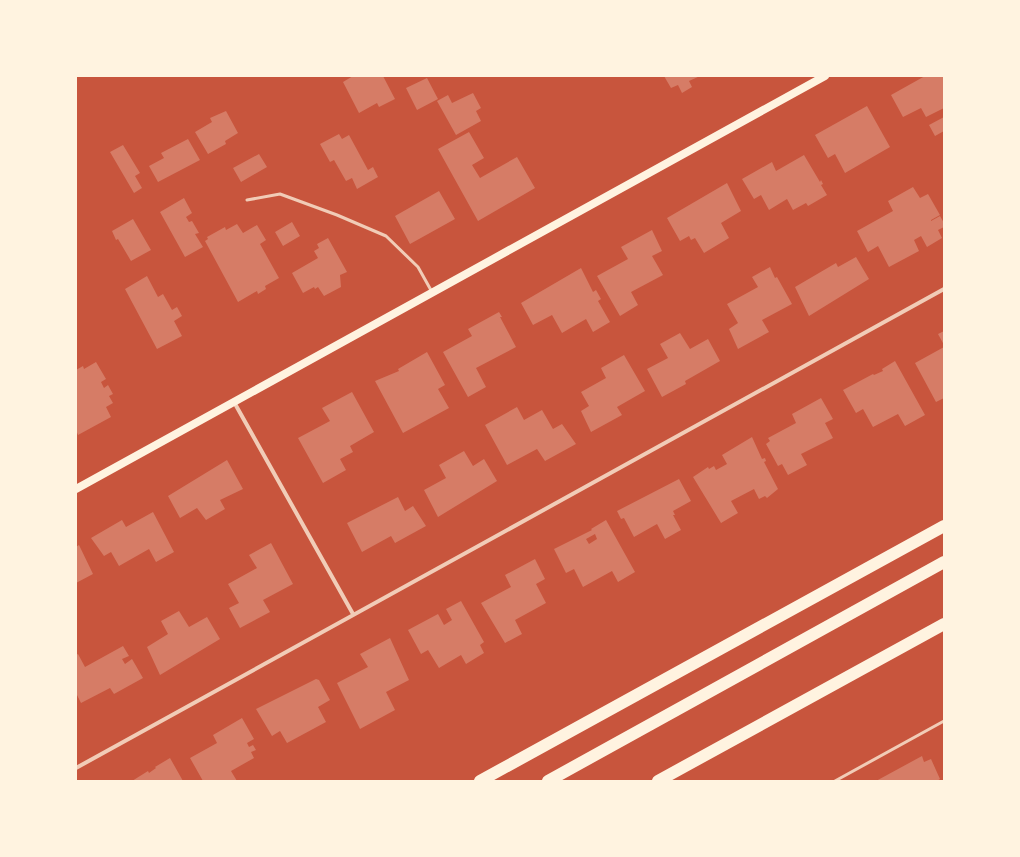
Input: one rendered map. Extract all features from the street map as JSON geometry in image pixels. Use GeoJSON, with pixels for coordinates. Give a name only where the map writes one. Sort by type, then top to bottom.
{"type":"FeatureCollection","features":[{"type":"Feature","properties":{"kind":"highway"},"geometry":{"type":"LineString","coordinates":[[480,781],[944,526]]}},
{"type":"Feature","properties":{"kind":"highway"},"geometry":{"type":"LineString","coordinates":[[548,781],[944,562]]}},
{"type":"Feature","properties":{"kind":"highway"},"geometry":{"type":"LineString","coordinates":[[658,781],[944,624]]}},
{"type":"Feature","properties":{"kind":"main road"},"geometry":{"type":"LineString","coordinates":[[76,489],[825,76]]}},
{"type":"Feature","properties":{"kind":"street"},"geometry":{"type":"LineString","coordinates":[[76,768],[944,289]]}},
{"type":"Feature","properties":{"kind":"street"},"geometry":{"type":"LineString","coordinates":[[234,402],[353,614]]}},
{"type":"Feature","properties":{"kind":"lane"},"geometry":{"type":"LineString","coordinates":[[247,200],[280,194],[337,215],[386,236],[418,267],[432,292]]}},
{"type":"Feature","properties":{"kind":"lane"},"geometry":{"type":"LineString","coordinates":[[835,781],[944,721]]}},
{"type":"Feature","properties":{"kind":"building"},"geometry":{"type":"Polygon","coordinates":[[[353,76],[383,76],[395,99],[379,107],[377,103],[359,113],[343,82],[353,76]]]}},
{"type":"Feature","properties":{"kind":"building"},"geometry":{"type":"Polygon","coordinates":[[[664,76],[700,76],[689,81],[692,87],[682,93],[678,85],[671,88],[664,76]]]}},
{"type":"Feature","properties":{"kind":"building"},"geometry":{"type":"Polygon","coordinates":[[[925,76],[944,76],[944,108],[926,117],[921,108],[903,117],[891,95],[925,76]]]}},
{"type":"Feature","properties":{"kind":"building"},"geometry":{"type":"Polygon","coordinates":[[[427,78],[438,99],[417,110],[406,88],[427,78]]]}},
{"type":"Feature","properties":{"kind":"building"},"geometry":{"type":"Polygon","coordinates":[[[473,93],[481,108],[476,111],[481,121],[456,135],[437,101],[448,95],[452,103],[473,93]]]}},
{"type":"Feature","properties":{"kind":"building"},"geometry":{"type":"Polygon","coordinates":[[[867,106],[890,147],[845,173],[835,154],[828,158],[815,135],[867,106]]]}},
{"type":"Feature","properties":{"kind":"building"},"geometry":{"type":"Polygon","coordinates":[[[226,111],[238,133],[225,141],[226,144],[208,154],[195,132],[212,122],[210,118],[226,111]]]}},
{"type":"Feature","properties":{"kind":"building"},"geometry":{"type":"Polygon","coordinates":[[[944,117],[944,131],[935,136],[929,125],[944,117]]]}},
{"type":"Feature","properties":{"kind":"building"},"geometry":{"type":"Polygon","coordinates":[[[469,132],[484,158],[472,165],[480,178],[517,157],[535,188],[478,221],[438,149],[469,132]]]}},
{"type":"Feature","properties":{"kind":"building"},"geometry":{"type":"Polygon","coordinates":[[[339,134],[342,139],[349,135],[368,170],[373,167],[378,177],[357,189],[352,178],[346,181],[334,160],[330,162],[320,144],[339,134]]]}},
{"type":"Feature","properties":{"kind":"building"},"geometry":{"type":"Polygon","coordinates":[[[188,139],[200,160],[158,182],[149,166],[164,158],[161,153],[188,139]]]}},
{"type":"Feature","properties":{"kind":"building"},"geometry":{"type":"Polygon","coordinates":[[[123,145],[140,173],[135,176],[142,188],[134,193],[110,152],[123,145]]]}},
{"type":"Feature","properties":{"kind":"building"},"geometry":{"type":"Polygon","coordinates":[[[259,154],[267,167],[241,182],[233,168],[259,154]]]}},
{"type":"Feature","properties":{"kind":"building"},"geometry":{"type":"Polygon","coordinates":[[[804,155],[820,182],[821,180],[823,184],[821,185],[827,195],[808,206],[806,203],[793,210],[787,199],[769,210],[761,195],[754,199],[742,179],[772,162],[776,171],[804,155]]]}},
{"type":"Feature","properties":{"kind":"building"},"geometry":{"type":"Polygon","coordinates":[[[727,183],[741,211],[721,223],[729,238],[704,253],[695,238],[691,240],[689,236],[680,241],[667,218],[727,183]]]}},
{"type":"Feature","properties":{"kind":"building"},"geometry":{"type":"Polygon","coordinates":[[[913,187],[920,198],[928,194],[940,215],[931,221],[940,216],[944,223],[944,227],[938,230],[942,238],[927,247],[921,236],[914,240],[919,251],[889,267],[878,246],[868,252],[857,231],[893,211],[888,201],[913,187]]]}},
{"type":"Feature","properties":{"kind":"building"},"geometry":{"type":"Polygon","coordinates":[[[439,191],[455,219],[410,244],[395,216],[439,191]]]}},
{"type":"Feature","properties":{"kind":"building"},"geometry":{"type":"Polygon","coordinates":[[[184,198],[192,213],[186,217],[189,222],[192,221],[199,233],[195,234],[203,247],[185,257],[160,212],[184,198]]]}},
{"type":"Feature","properties":{"kind":"building"},"geometry":{"type":"Polygon","coordinates":[[[133,219],[151,250],[131,261],[118,239],[116,240],[112,231],[133,219]]]}},
{"type":"Feature","properties":{"kind":"building"},"geometry":{"type":"Polygon","coordinates":[[[292,222],[300,236],[283,246],[275,232],[292,222]]]}},
{"type":"Feature","properties":{"kind":"building"},"geometry":{"type":"Polygon","coordinates":[[[237,224],[243,233],[257,225],[266,240],[260,244],[279,278],[265,286],[266,289],[258,294],[257,291],[238,302],[205,241],[208,239],[207,237],[225,227],[226,230],[237,224]]]}},
{"type":"Feature","properties":{"kind":"building"},"geometry":{"type":"Polygon","coordinates":[[[652,230],[662,251],[652,256],[663,275],[631,292],[638,305],[620,316],[597,276],[628,259],[621,247],[652,230]]]}},
{"type":"Feature","properties":{"kind":"building"},"geometry":{"type":"Polygon","coordinates":[[[328,238],[347,272],[340,275],[341,287],[324,296],[318,287],[315,289],[314,287],[303,293],[292,273],[318,258],[314,251],[319,248],[317,244],[328,238]]]}},
{"type":"Feature","properties":{"kind":"building"},"geometry":{"type":"Polygon","coordinates":[[[856,257],[869,279],[809,316],[795,287],[836,263],[838,267],[856,257]]]}},
{"type":"Feature","properties":{"kind":"building"},"geometry":{"type":"Polygon","coordinates":[[[770,267],[775,278],[777,277],[792,304],[762,320],[769,332],[738,349],[729,329],[738,323],[727,304],[758,287],[752,277],[770,267]]]}},
{"type":"Feature","properties":{"kind":"building"},"geometry":{"type":"Polygon","coordinates":[[[581,268],[593,292],[596,290],[601,299],[598,301],[610,322],[593,332],[586,319],[562,333],[552,315],[533,325],[521,303],[581,268]]]}},
{"type":"Feature","properties":{"kind":"building"},"geometry":{"type":"Polygon","coordinates":[[[147,276],[158,297],[163,294],[172,310],[177,307],[182,316],[174,321],[182,336],[157,349],[125,289],[147,276]]]}},
{"type":"Feature","properties":{"kind":"building"},"geometry":{"type":"Polygon","coordinates":[[[499,312],[502,317],[500,317],[516,347],[476,368],[486,387],[468,397],[443,352],[472,336],[468,329],[499,312]]]}},
{"type":"Feature","properties":{"kind":"building"},"geometry":{"type":"Polygon","coordinates":[[[944,331],[944,345],[938,334],[944,331]]]}},
{"type":"Feature","properties":{"kind":"building"},"geometry":{"type":"Polygon","coordinates":[[[680,333],[690,349],[708,339],[720,361],[685,381],[686,384],[662,397],[647,369],[668,358],[660,344],[680,333]]]}},
{"type":"Feature","properties":{"kind":"building"},"geometry":{"type":"Polygon","coordinates":[[[944,347],[944,398],[936,402],[915,363],[944,347]]]}},
{"type":"Feature","properties":{"kind":"building"},"geometry":{"type":"Polygon","coordinates":[[[427,352],[445,385],[438,389],[449,408],[403,433],[375,381],[399,371],[398,369],[427,352]]]}},
{"type":"Feature","properties":{"kind":"building"},"geometry":{"type":"Polygon","coordinates":[[[624,355],[645,391],[617,407],[622,415],[591,432],[581,411],[589,406],[581,392],[606,378],[601,368],[624,355]]]}},
{"type":"Feature","properties":{"kind":"building"},"geometry":{"type":"Polygon","coordinates":[[[895,361],[925,415],[905,426],[898,414],[873,427],[863,409],[856,413],[843,390],[873,374],[874,375],[883,371],[882,369],[895,361]]]}},
{"type":"Feature","properties":{"kind":"building"},"geometry":{"type":"Polygon","coordinates":[[[96,362],[106,379],[101,382],[104,388],[108,385],[113,394],[109,396],[113,403],[106,407],[111,417],[78,435],[76,430],[76,370],[83,366],[84,369],[96,362]]]}},
{"type":"Feature","properties":{"kind":"building"},"geometry":{"type":"Polygon","coordinates":[[[352,392],[374,432],[350,446],[353,452],[340,459],[346,470],[323,483],[298,438],[330,421],[322,408],[352,392]]]}},
{"type":"Feature","properties":{"kind":"building"},"geometry":{"type":"Polygon","coordinates":[[[821,398],[833,419],[825,423],[833,438],[801,454],[807,465],[788,475],[782,464],[778,466],[766,444],[770,441],[768,438],[796,423],[792,414],[821,398]]]}},
{"type":"Feature","properties":{"kind":"building"},"geometry":{"type":"Polygon","coordinates":[[[517,407],[524,420],[542,410],[553,429],[562,424],[576,444],[545,461],[537,449],[507,465],[485,425],[517,407]]]}},
{"type":"Feature","properties":{"kind":"building"},"geometry":{"type":"Polygon","coordinates":[[[752,437],[762,459],[765,458],[766,461],[764,462],[778,489],[767,498],[765,496],[759,499],[754,489],[731,501],[738,513],[721,523],[693,477],[708,467],[709,469],[714,466],[716,470],[727,464],[722,455],[752,437]]]}},
{"type":"Feature","properties":{"kind":"building"},"geometry":{"type":"Polygon","coordinates":[[[464,451],[473,466],[484,459],[497,481],[438,517],[424,490],[446,478],[439,465],[464,451]]]}},
{"type":"Feature","properties":{"kind":"building"},"geometry":{"type":"Polygon","coordinates":[[[227,460],[243,489],[220,500],[225,509],[206,520],[197,508],[180,518],[168,496],[227,460]]]}},
{"type":"Feature","properties":{"kind":"building"},"geometry":{"type":"Polygon","coordinates":[[[679,479],[691,501],[673,511],[675,515],[673,515],[681,530],[665,539],[657,524],[634,537],[624,518],[621,519],[617,511],[679,479]]]}},
{"type":"Feature","properties":{"kind":"building"},"geometry":{"type":"Polygon","coordinates":[[[398,497],[405,511],[413,506],[426,526],[395,543],[391,536],[362,552],[347,523],[398,497]]]}},
{"type":"Feature","properties":{"kind":"building"},"geometry":{"type":"Polygon","coordinates":[[[153,512],[174,552],[156,562],[149,549],[119,566],[111,552],[104,556],[91,538],[122,520],[126,527],[153,512]]]}},
{"type":"Feature","properties":{"kind":"building"},"geometry":{"type":"Polygon","coordinates":[[[606,520],[635,572],[618,582],[612,571],[583,587],[574,569],[566,573],[554,549],[592,530],[591,529],[606,520]],[[595,534],[586,539],[589,544],[597,539],[595,534]]]}},
{"type":"Feature","properties":{"kind":"building"},"geometry":{"type":"Polygon","coordinates":[[[271,543],[293,584],[263,600],[270,612],[240,628],[229,608],[239,603],[228,584],[257,568],[249,555],[271,543]]]}},
{"type":"Feature","properties":{"kind":"building"},"geometry":{"type":"Polygon","coordinates":[[[79,545],[93,574],[76,583],[76,547],[79,545]]]}},
{"type":"Feature","properties":{"kind":"building"},"geometry":{"type":"Polygon","coordinates":[[[535,559],[545,579],[536,584],[546,603],[515,620],[522,634],[505,643],[481,603],[511,587],[505,575],[535,559]]]}},
{"type":"Feature","properties":{"kind":"building"},"geometry":{"type":"Polygon","coordinates":[[[461,601],[484,642],[480,645],[484,653],[466,664],[461,655],[439,668],[428,650],[421,654],[408,630],[438,614],[444,625],[452,620],[446,609],[461,601]]]}},
{"type":"Feature","properties":{"kind":"building"},"geometry":{"type":"Polygon","coordinates":[[[179,611],[189,627],[207,617],[220,639],[160,675],[147,647],[168,634],[161,621],[179,611]]]}},
{"type":"Feature","properties":{"kind":"building"},"geometry":{"type":"Polygon","coordinates":[[[390,638],[409,680],[386,692],[395,710],[360,729],[337,683],[368,667],[360,654],[390,638]]]}},
{"type":"Feature","properties":{"kind":"building"},"geometry":{"type":"Polygon","coordinates":[[[123,646],[129,656],[122,659],[125,664],[132,659],[143,678],[114,694],[110,688],[81,703],[76,693],[76,655],[78,654],[85,667],[123,646]]]}},
{"type":"Feature","properties":{"kind":"building"},"geometry":{"type":"Polygon","coordinates":[[[316,679],[319,680],[330,700],[318,707],[326,722],[287,743],[280,731],[272,736],[256,709],[316,679]]]}},
{"type":"Feature","properties":{"kind":"building"},"geometry":{"type":"Polygon","coordinates":[[[242,718],[254,739],[247,743],[249,747],[253,745],[256,750],[251,752],[254,758],[231,771],[237,781],[203,781],[190,758],[217,743],[213,735],[242,718]]]}},
{"type":"Feature","properties":{"kind":"building"},"geometry":{"type":"Polygon","coordinates":[[[922,756],[924,762],[931,759],[940,779],[937,781],[876,781],[922,756]]]}},
{"type":"Feature","properties":{"kind":"building"},"geometry":{"type":"Polygon","coordinates":[[[170,758],[183,781],[132,781],[148,771],[149,773],[156,768],[155,767],[170,758]]]}}]}
